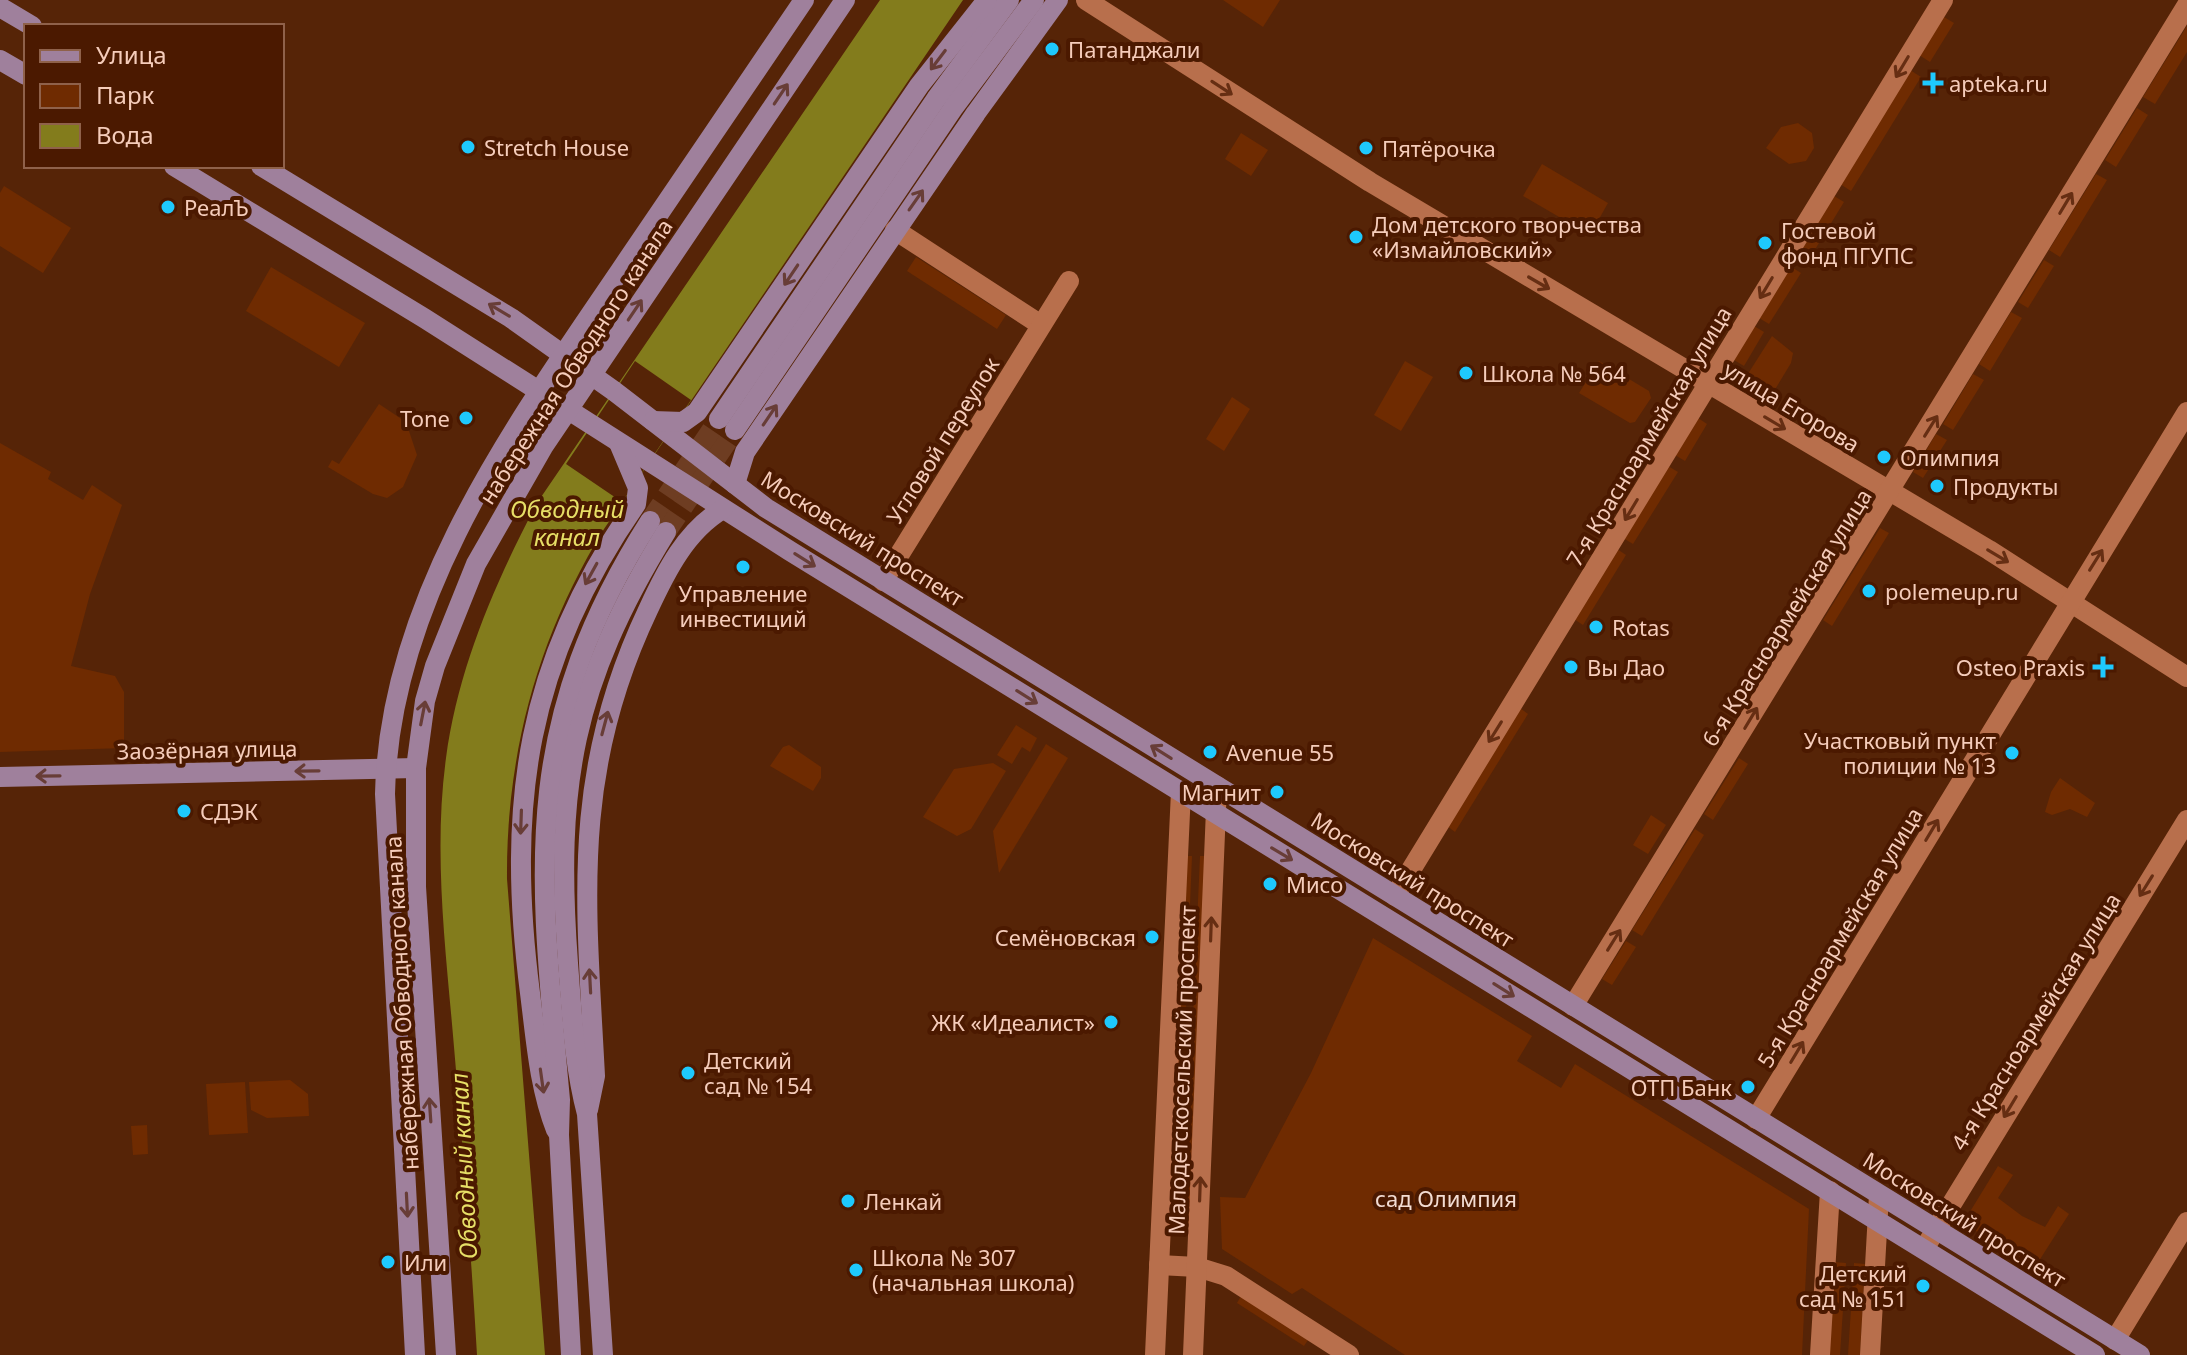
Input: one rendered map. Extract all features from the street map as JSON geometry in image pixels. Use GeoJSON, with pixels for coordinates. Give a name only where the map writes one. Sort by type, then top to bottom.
{"type":"FeatureCollection","features":[{"type":"Feature","properties":{"kind":"main road","name":"набережная Обводного канала"},"geometry":{"type":"LineString","coordinates":[[415,1355],[385,769],[396,689],[428,598],[469,514],[539,393],[804,0]]}},
{"type":"Feature","properties":{"kind":"main road","name":"набережная Обводного канала"},"geometry":{"type":"LineString","coordinates":[[446,1355],[419,948],[416,768],[425,701],[453,615],[497,525],[567,411],[845,0]]}},
{"type":"Feature","properties":{"kind":"main road"},"geometry":{"type":"LineString","coordinates":[[264,168],[511,318],[652,421],[672,428],[697,412],[919,86],[987,0]]}},
{"type":"Feature","properties":{"kind":"main road"},"geometry":{"type":"LineString","coordinates":[[1009,0],[936,99],[727,424],[1034,0]]}},
{"type":"Feature","properties":{"kind":"main road"},"geometry":{"type":"LineString","coordinates":[[735,484],[745,452],[895,230],[1058,0]]}},
{"type":"Feature","properties":{"kind":"main road"},"geometry":{"type":"LineString","coordinates":[[0,7],[29,24]]}},
{"type":"Feature","properties":{"kind":"main road"},"geometry":{"type":"LineString","coordinates":[[0,60],[24,74]]}},
{"type":"Feature","properties":{"kind":"main road"},"geometry":{"type":"LineString","coordinates":[[177,168],[723,509],[2095,1355]]}},
{"type":"Feature","properties":{"kind":"main road","name":"Московский проспект"},"geometry":{"type":"LineString","coordinates":[[672,428],[766,508],[2140,1355]]}},
{"type":"Feature","properties":{"kind":"main road"},"geometry":{"type":"LineString","coordinates":[[559,1135],[544,1100],[526,962],[520,877],[525,768],[553,659],[581,592],[636,504],[636,482],[619,443]]}},
{"type":"Feature","properties":{"kind":"main road"},"geometry":{"type":"LineString","coordinates":[[587,1114],[595,1076],[586,848],[597,752],[617,685],[655,595],[694,531],[723,509]]}},
{"type":"Feature","properties":{"kind":"main road"},"geometry":{"type":"LineString","coordinates":[[571,1355],[559,1135],[560,1100],[543,867],[549,773],[564,703],[589,634],[618,574],[658,527],[607,642],[582,710],[568,778],[562,847],[578,1077],[587,1114],[603,1355]]}},
{"type":"Feature","properties":{"kind":"main road","name":"Заозёрная улица"},"geometry":{"type":"LineString","coordinates":[[0,777],[416,768]]}},
{"type":"Feature","properties":{"kind":"street","name":"улица Егорова"},"geometry":{"type":"LineString","coordinates":[[1086,0],[1370,182],[2071,602],[2187,677]]}},
{"type":"Feature","properties":{"kind":"street","name":"7-я Красноармейская улица"},"geometry":{"type":"LineString","coordinates":[[1395,896],[1943,0]]}},
{"type":"Feature","properties":{"kind":"street","name":"6-я Красноармейская улица"},"geometry":{"type":"LineString","coordinates":[[1573,1006],[1891,493],[2187,5]]}},
{"type":"Feature","properties":{"kind":"street"},"geometry":{"type":"LineString","coordinates":[[895,230],[1041,325]]}},
{"type":"Feature","properties":{"kind":"street","name":"Угловой переулок"},"geometry":{"type":"LineString","coordinates":[[883,581],[1069,281]]}},
{"type":"Feature","properties":{"kind":"street","name":"5-я Красноармейская улица"},"geometry":{"type":"LineString","coordinates":[[1756,1119],[2187,412]]}},
{"type":"Feature","properties":{"kind":"street","name":"Малодетскосельский проспект"},"geometry":{"type":"LineString","coordinates":[[1193,1355],[1217,786]]}},
{"type":"Feature","properties":{"kind":"street","name":"Малодетскосельский проспект"},"geometry":{"type":"LineString","coordinates":[[1155,1355],[1181,791]]}},
{"type":"Feature","properties":{"kind":"street","name":"4-я Красноармейская улица"},"geometry":{"type":"LineString","coordinates":[[1924,1249],[2187,820]]}},
{"type":"Feature","properties":{"kind":"street"},"geometry":{"type":"LineString","coordinates":[[1820,1355],[1830,1191]]}},
{"type":"Feature","properties":{"kind":"street"},"geometry":{"type":"LineString","coordinates":[[1870,1355],[1879,1195]]}},
{"type":"Feature","properties":{"kind":"street"},"geometry":{"type":"LineString","coordinates":[[2115,1340],[2187,1222]]}},
{"type":"Feature","properties":{"kind":"street"},"geometry":{"type":"LineString","coordinates":[[1159,1265],[1197,1267],[1226,1276],[1349,1355]]}},
{"type":"Feature","properties":{"kind":"green space"},"geometry":{"type":"Polygon","coordinates":[[[1223,0],[1280,0],[1263,27],[1223,0]]]}},
{"type":"Feature","properties":{"kind":"green space"},"geometry":{"type":"Polygon","coordinates":[[[1944,17],[1954,23],[1930,62],[1919,55],[1944,17]]]}},
{"type":"Feature","properties":{"kind":"green space"},"geometry":{"type":"Polygon","coordinates":[[[2187,26],[2187,52],[2155,104],[2143,97],[2187,26]]]}},
{"type":"Feature","properties":{"kind":"green space"},"geometry":{"type":"Polygon","coordinates":[[[1910,70],[1921,77],[1851,191],[1840,184],[1910,70]]]}},
{"type":"Feature","properties":{"kind":"green space"},"geometry":{"type":"Polygon","coordinates":[[[2137,108],[2148,115],[2116,167],[2105,160],[2137,108]]]}},
{"type":"Feature","properties":{"kind":"green space"},"geometry":{"type":"Polygon","coordinates":[[[1798,123],[1812,133],[1814,148],[1806,161],[1789,164],[1766,148],[1781,127],[1798,123]]]}},
{"type":"Feature","properties":{"kind":"green space"},"geometry":{"type":"Polygon","coordinates":[[[1241,133],[1268,150],[1251,176],[1225,159],[1241,133]]]}},
{"type":"Feature","properties":{"kind":"green space"},"geometry":{"type":"Polygon","coordinates":[[[1542,164],[1608,203],[1590,235],[1523,196],[1542,164]]]}},
{"type":"Feature","properties":{"kind":"green space"},"geometry":{"type":"Polygon","coordinates":[[[2096,174],[2107,180],[2060,257],[2049,250],[2096,174]]]}},
{"type":"Feature","properties":{"kind":"green space"},"geometry":{"type":"Polygon","coordinates":[[[4,186],[71,228],[43,273],[0,246],[0,193],[4,186]]]}},
{"type":"Feature","properties":{"kind":"green space"},"geometry":{"type":"Polygon","coordinates":[[[1834,196],[1844,202],[1808,261],[1797,255],[1834,196]]]}},
{"type":"Feature","properties":{"kind":"green space"},"geometry":{"type":"Polygon","coordinates":[[[916,257],[1006,315],[997,329],[907,271],[916,257]]]}},
{"type":"Feature","properties":{"kind":"green space"},"geometry":{"type":"Polygon","coordinates":[[[2044,260],[2054,266],[2028,308],[2018,302],[2044,260]]]}},
{"type":"Feature","properties":{"kind":"green space"},"geometry":{"type":"Polygon","coordinates":[[[1790,266],[1801,273],[1769,324],[1759,318],[1790,266]]]}},
{"type":"Feature","properties":{"kind":"green space"},"geometry":{"type":"Polygon","coordinates":[[[271,267],[365,323],[339,367],[246,311],[271,267]]]}},
{"type":"Feature","properties":{"kind":"green space"},"geometry":{"type":"Polygon","coordinates":[[[2011,312],[2022,318],[1990,371],[1979,364],[2011,312]]]}},
{"type":"Feature","properties":{"kind":"green space"},"geometry":{"type":"Polygon","coordinates":[[[1754,326],[1764,332],[1744,366],[1734,360],[1754,326]]]}},
{"type":"Feature","properties":{"kind":"green space"},"geometry":{"type":"Polygon","coordinates":[[[1772,336],[1793,353],[1791,363],[1771,396],[1744,380],[1772,336]]]}},
{"type":"Feature","properties":{"kind":"green space"},"geometry":{"type":"Polygon","coordinates":[[[1405,361],[1433,377],[1401,431],[1374,415],[1405,361]]]}},
{"type":"Feature","properties":{"kind":"green space"},"geometry":{"type":"Polygon","coordinates":[[[1599,361],[1649,391],[1651,398],[1635,422],[1630,423],[1579,393],[1599,361]]]}},
{"type":"Feature","properties":{"kind":"green space"},"geometry":{"type":"Polygon","coordinates":[[[1973,374],[1984,380],[1953,430],[1943,424],[1973,374]]]}},
{"type":"Feature","properties":{"kind":"green space"},"geometry":{"type":"Polygon","coordinates":[[[1232,397],[1250,409],[1224,451],[1206,439],[1232,397]]]}},
{"type":"Feature","properties":{"kind":"green space"},"geometry":{"type":"Polygon","coordinates":[[[379,404],[406,422],[417,455],[403,487],[387,498],[373,494],[328,467],[332,460],[339,464],[379,404]]]}},
{"type":"Feature","properties":{"kind":"green space"},"geometry":{"type":"Polygon","coordinates":[[[1698,418],[1707,424],[1685,461],[1675,455],[1698,418]]]}},
{"type":"Feature","properties":{"kind":"green space"},"geometry":{"type":"Polygon","coordinates":[[[1936,434],[1947,440],[1923,478],[1913,472],[1936,434]]]}},
{"type":"Feature","properties":{"kind":"green space"},"geometry":{"type":"Polygon","coordinates":[[[0,443],[51,472],[48,479],[83,500],[92,485],[122,505],[90,594],[71,666],[115,676],[124,692],[124,748],[0,752],[0,443]]]}},
{"type":"Feature","properties":{"kind":"green space"},"geometry":{"type":"Polygon","coordinates":[[[1668,466],[1678,472],[1633,544],[1623,538],[1668,466]]]}},
{"type":"Feature","properties":{"kind":"green space"},"geometry":{"type":"Polygon","coordinates":[[[1880,528],[1889,533],[1832,626],[1823,620],[1880,528]]]}},
{"type":"Feature","properties":{"kind":"green space"},"geometry":{"type":"Polygon","coordinates":[[[1617,549],[1626,555],[1583,625],[1574,619],[1617,549]]]}},
{"type":"Feature","properties":{"kind":"green space"},"geometry":{"type":"Polygon","coordinates":[[[1520,708],[1528,714],[1455,832],[1447,826],[1520,708]]]}},
{"type":"Feature","properties":{"kind":"green space"},"geometry":{"type":"Polygon","coordinates":[[[1016,725],[1037,738],[1030,752],[1022,747],[1012,764],[997,755],[1016,725]]]}},
{"type":"Feature","properties":{"kind":"green space"},"geometry":{"type":"Polygon","coordinates":[[[1046,744],[1068,758],[999,873],[993,831],[1046,744]]]}},
{"type":"Feature","properties":{"kind":"green space"},"geometry":{"type":"Polygon","coordinates":[[[789,745],[821,767],[821,778],[813,791],[770,766],[783,747],[789,745]]]}},
{"type":"Feature","properties":{"kind":"green space"},"geometry":{"type":"Polygon","coordinates":[[[1739,758],[1748,764],[1713,820],[1704,814],[1739,758]]]}},
{"type":"Feature","properties":{"kind":"green space"},"geometry":{"type":"Polygon","coordinates":[[[993,763],[1006,771],[971,829],[957,836],[923,817],[954,769],[993,763]]]}},
{"type":"Feature","properties":{"kind":"green space"},"geometry":{"type":"Polygon","coordinates":[[[2060,778],[2095,803],[2087,817],[2070,809],[2052,815],[2045,812],[2051,792],[2060,778]]]}},
{"type":"Feature","properties":{"kind":"green space"},"geometry":{"type":"Polygon","coordinates":[[[1651,815],[1666,825],[1648,854],[1633,845],[1651,815]]]}},
{"type":"Feature","properties":{"kind":"green space"},"geometry":{"type":"Polygon","coordinates":[[[1695,829],[1704,835],[1642,936],[1632,930],[1695,829]]]}},
{"type":"Feature","properties":{"kind":"green space"},"geometry":{"type":"Polygon","coordinates":[[[1187,856],[1192,856],[1177,1223],[1170,1223],[1187,856]]]}},
{"type":"Feature","properties":{"kind":"green space"},"geometry":{"type":"Polygon","coordinates":[[[1200,856],[1205,856],[1190,1224],[1184,1223],[1200,856]]]}},
{"type":"Feature","properties":{"kind":"green space","name":"сад Олимпия"},"geometry":{"type":"Polygon","coordinates":[[[1373,938],[1532,1036],[1517,1061],[1561,1088],[1575,1064],[1809,1209],[1802,1355],[1405,1355],[1302,1288],[1292,1294],[1222,1249],[1220,1197],[1245,1198],[1311,1073],[1373,938]]]}},
{"type":"Feature","properties":{"kind":"green space"},"geometry":{"type":"Polygon","coordinates":[[[1626,941],[1636,947],[1612,985],[1602,979],[1626,941]]]}},
{"type":"Feature","properties":{"kind":"green space"},"geometry":{"type":"Polygon","coordinates":[[[290,1080],[308,1094],[309,1116],[267,1118],[251,1110],[249,1082],[290,1080]]]}},
{"type":"Feature","properties":{"kind":"green space"},"geometry":{"type":"Polygon","coordinates":[[[245,1082],[248,1133],[209,1135],[206,1084],[245,1082]]]}},
{"type":"Feature","properties":{"kind":"green space"},"geometry":{"type":"Polygon","coordinates":[[[147,1125],[148,1154],[133,1155],[131,1126],[147,1125]]]}},
{"type":"Feature","properties":{"kind":"green space"},"geometry":{"type":"Polygon","coordinates":[[[1998,1166],[2013,1175],[1998,1198],[2022,1216],[2045,1227],[2058,1206],[2069,1214],[2035,1267],[1963,1223],[1998,1166]]]}},
{"type":"Feature","properties":{"kind":"green space"},"geometry":{"type":"Polygon","coordinates":[[[1834,1262],[1846,1263],[1840,1355],[1829,1355],[1834,1262]]]}},
{"type":"Feature","properties":{"kind":"green space"},"geometry":{"type":"Polygon","coordinates":[[[1854,1263],[1865,1264],[1860,1355],[1848,1355],[1854,1263]]]}},
{"type":"Feature","properties":{"kind":"green space"},"geometry":{"type":"Polygon","coordinates":[[[1241,1296],[1308,1340],[1304,1346],[1237,1303],[1241,1296]]]}},
{"type":"Feature","properties":{"kind":"water","name":"Обводный канал"},"geometry":{"type":"Polygon","coordinates":[[[880,0],[963,0],[604,529],[561,611],[530,697],[512,786],[507,879],[545,1355],[477,1355],[441,866],[442,794],[459,691],[493,595],[537,503],[880,0]]]}},
{"type":"Feature","properties":{"kind":"pier"},"geometry":{"type":"Polygon","coordinates":[[[635,361],[691,400],[622,502],[566,464],[635,361]]]}},
{"type":"Feature","properties":{"kind":"tunnel"},"geometry":{"type":"LineString","coordinates":[[650,521],[719,419]]}},
{"type":"Feature","properties":{"kind":"tunnel"},"geometry":{"type":"LineString","coordinates":[[666,532],[735,430]]}},
{"type":"Feature","properties":{"kind":"place","name":"Патанджали"},"geometry":{"type":"Point","coordinates":[1052,49]}},
{"type":"Feature","properties":{"kind":"place","name":"apteka.ru"},"geometry":{"type":"Point","coordinates":[1933,83]}},
{"type":"Feature","properties":{"kind":"place","name":"Stretch House"},"geometry":{"type":"Point","coordinates":[468,147]}},
{"type":"Feature","properties":{"kind":"place","name":"Пятёрочка"},"geometry":{"type":"Point","coordinates":[1366,148]}},
{"type":"Feature","properties":{"kind":"place","name":"РеалЪ"},"geometry":{"type":"Point","coordinates":[168,207]}},
{"type":"Feature","properties":{"kind":"place","name":"Дом детского творчества «Измайловский»"},"geometry":{"type":"Point","coordinates":[1356,237]}},
{"type":"Feature","properties":{"kind":"place","name":"Гостевой фонд ПГУПС"},"geometry":{"type":"Point","coordinates":[1765,243]}},
{"type":"Feature","properties":{"kind":"place","name":"Школа № 564"},"geometry":{"type":"Point","coordinates":[1466,373]}},
{"type":"Feature","properties":{"kind":"place","name":"Tone"},"geometry":{"type":"Point","coordinates":[466,418]}},
{"type":"Feature","properties":{"kind":"place","name":"Олимпия"},"geometry":{"type":"Point","coordinates":[1884,457]}},
{"type":"Feature","properties":{"kind":"place","name":"Продукты"},"geometry":{"type":"Point","coordinates":[1937,486]}},
{"type":"Feature","properties":{"kind":"place","name":"Управление инвестиций"},"geometry":{"type":"Point","coordinates":[743,567]}},
{"type":"Feature","properties":{"kind":"place","name":"polemeup.ru"},"geometry":{"type":"Point","coordinates":[1869,591]}},
{"type":"Feature","properties":{"kind":"place","name":"Rotas"},"geometry":{"type":"Point","coordinates":[1596,627]}},
{"type":"Feature","properties":{"kind":"place","name":"Вы Дао"},"geometry":{"type":"Point","coordinates":[1571,667]}},
{"type":"Feature","properties":{"kind":"place","name":"Osteo Praxis"},"geometry":{"type":"Point","coordinates":[2103,667]}},
{"type":"Feature","properties":{"kind":"place","name":"Avenue 55"},"geometry":{"type":"Point","coordinates":[1210,752]}},
{"type":"Feature","properties":{"kind":"place","name":"Участковый пункт полиции № 13"},"geometry":{"type":"Point","coordinates":[2012,753]}},
{"type":"Feature","properties":{"kind":"place","name":"Магнит"},"geometry":{"type":"Point","coordinates":[1277,792]}},
{"type":"Feature","properties":{"kind":"place","name":"СДЭК"},"geometry":{"type":"Point","coordinates":[184,811]}},
{"type":"Feature","properties":{"kind":"place","name":"Мисо"},"geometry":{"type":"Point","coordinates":[1270,884]}},
{"type":"Feature","properties":{"kind":"place","name":"Семёновская"},"geometry":{"type":"Point","coordinates":[1152,937]}},
{"type":"Feature","properties":{"kind":"place","name":"ЖК «Идеалист»"},"geometry":{"type":"Point","coordinates":[1111,1022]}},
{"type":"Feature","properties":{"kind":"place","name":"Детский сад № 154"},"geometry":{"type":"Point","coordinates":[688,1073]}},
{"type":"Feature","properties":{"kind":"place","name":"ОТП Банк"},"geometry":{"type":"Point","coordinates":[1748,1087]}},
{"type":"Feature","properties":{"kind":"place","name":"Ленкай"},"geometry":{"type":"Point","coordinates":[848,1201]}},
{"type":"Feature","properties":{"kind":"place","name":"Или"},"geometry":{"type":"Point","coordinates":[388,1262]}},
{"type":"Feature","properties":{"kind":"place","name":"Школа № 307 (начальная школа)"},"geometry":{"type":"Point","coordinates":[856,1270]}},
{"type":"Feature","properties":{"kind":"place","name":"Детский сад № 151"},"geometry":{"type":"Point","coordinates":[1923,1286]}}]}
